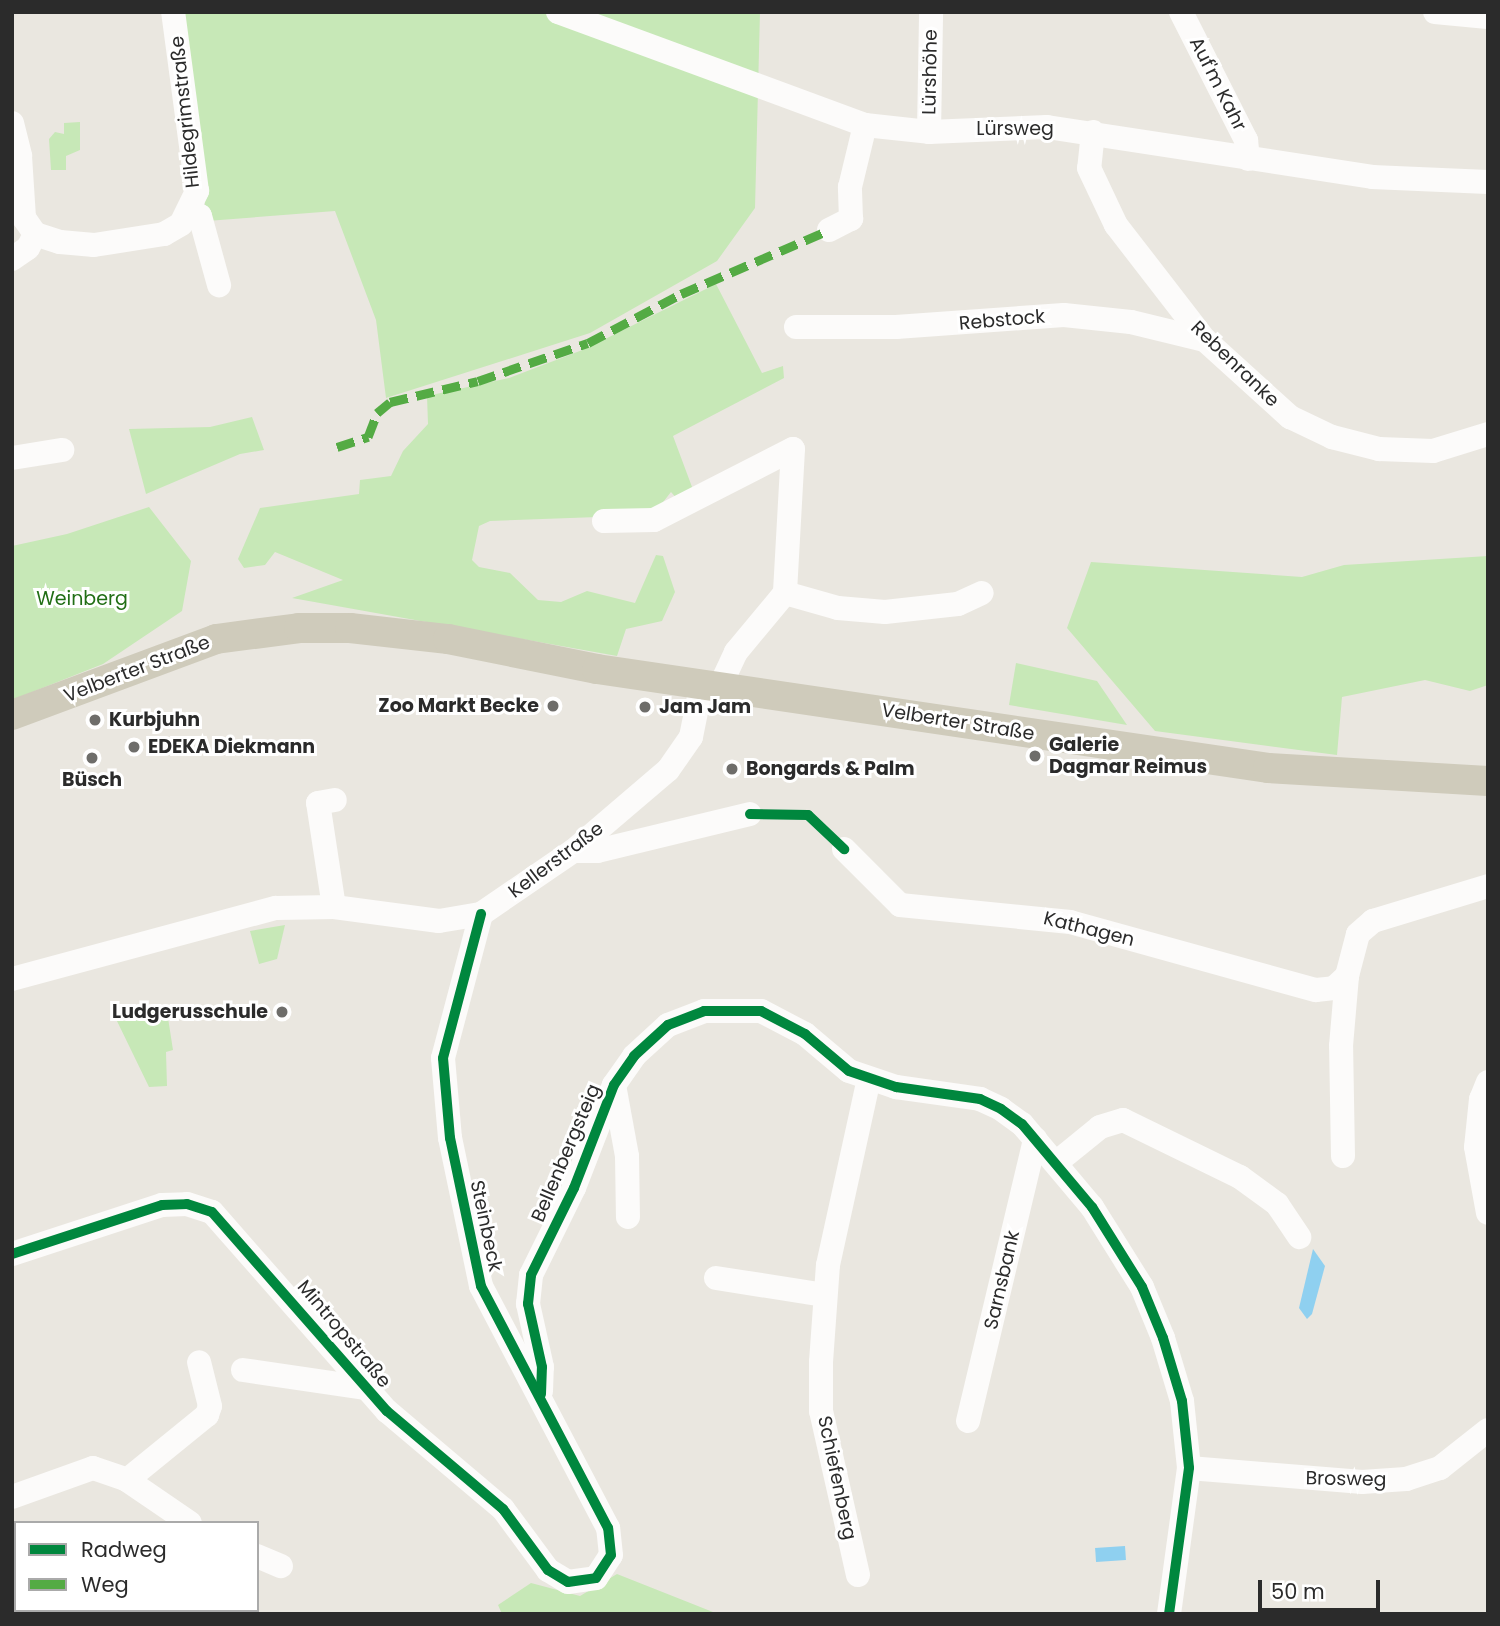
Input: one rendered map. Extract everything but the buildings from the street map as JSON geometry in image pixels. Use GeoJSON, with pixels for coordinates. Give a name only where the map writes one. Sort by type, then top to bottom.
{"type":"FeatureCollection","features":[{"type":"Feature","properties":{"kind":"main road","name":"Velberter Straße"},"geometry":{"type":"LineString","coordinates":[[12,715],[182,648],[252,632],[350,628],[448,639],[597,669],[712,683],[1277,769],[1488,780]]}},
{"type":"Feature","properties":{"kind":"street","name":"Hildegrimstraße"},"geometry":{"type":"LineString","coordinates":[[36,234],[71,243],[129,242],[163,234],[181,224],[190,211],[197,191],[173,12]]}},
{"type":"Feature","properties":{"kind":"street","name":"Lürsweg"},"geometry":{"type":"LineString","coordinates":[[558,12],[865,125],[929,132],[1047,127],[1372,177],[1488,182]]}},
{"type":"Feature","properties":{"kind":"street","name":"Lürshöhe"},"geometry":{"type":"LineString","coordinates":[[929,132],[931,12]]}},
{"type":"Feature","properties":{"kind":"street","name":"Auf'm Kahr"},"geometry":{"type":"LineString","coordinates":[[1181,12],[1246,140],[1248,159]]}},
{"type":"Feature","properties":{"kind":"street"},"geometry":{"type":"LineString","coordinates":[[1435,12],[1488,17]]}},
{"type":"Feature","properties":{"kind":"street"},"geometry":{"type":"LineString","coordinates":[[12,123],[20,156],[22,209],[36,234],[28,248],[12,259]]}},
{"type":"Feature","properties":{"kind":"street"},"geometry":{"type":"LineString","coordinates":[[829,230],[851,219],[850,187],[865,125]]}},
{"type":"Feature","properties":{"kind":"street","name":"Rebenranke"},"geometry":{"type":"LineString","coordinates":[[1093,132],[1089,169],[1098,194],[1146,266],[1205,340],[1290,417],[1332,437],[1379,449],[1433,451],[1488,434]]}},
{"type":"Feature","properties":{"kind":"street","name":"Hildegrimstraße"},"geometry":{"type":"LineString","coordinates":[[190,211],[200,216],[219,285]]}},
{"type":"Feature","properties":{"kind":"street","name":"Rebstock"},"geometry":{"type":"LineString","coordinates":[[796,327],[896,327],[1064,315],[1131,322],[1205,340]]}},
{"type":"Feature","properties":{"kind":"street"},"geometry":{"type":"LineString","coordinates":[[604,521],[654,520],[793,449],[785,593],[712,683]]}},
{"type":"Feature","properties":{"kind":"street"},"geometry":{"type":"LineString","coordinates":[[12,458],[62,450]]}},
{"type":"Feature","properties":{"kind":"street"},"geometry":{"type":"LineString","coordinates":[[785,593],[838,608],[886,612],[958,604],[982,593]]}},
{"type":"Feature","properties":{"kind":"street","name":"Kellerstraße"},"geometry":{"type":"LineString","coordinates":[[12,979],[276,908],[334,907],[439,921],[481,914],[573,851],[680,756],[691,737],[712,683]]}},
{"type":"Feature","properties":{"kind":"street"},"geometry":{"type":"LineString","coordinates":[[334,907],[318,803],[335,800]]}},
{"type":"Feature","properties":{"kind":"street"},"geometry":{"type":"LineString","coordinates":[[573,851],[597,851],[750,814]]}},
{"type":"Feature","properties":{"kind":"street","name":"Kathagen"},"geometry":{"type":"LineString","coordinates":[[844,849],[900,905],[1070,922],[1316,990],[1334,988],[1347,976]]}},
{"type":"Feature","properties":{"kind":"street"},"geometry":{"type":"LineString","coordinates":[[1343,1156],[1341,1046],[1347,976],[1358,934],[1373,921],[1488,886]]}},
{"type":"Feature","properties":{"kind":"street","name":"Steinbeck"},"geometry":{"type":"LineString","coordinates":[[481,914],[443,1058],[443,1095],[476,1272],[604,1516],[611,1540],[609,1562]]}},
{"type":"Feature","properties":{"kind":"street","name":"Bellenbergsteig"},"geometry":{"type":"LineString","coordinates":[[541,1394],[542,1367],[528,1304],[531,1275],[574,1188],[614,1085],[634,1056],[668,1025],[704,1011],[761,1011],[805,1034],[849,1071],[869,1079],[980,1099],[1022,1124],[1057,1162],[1124,1254],[1153,1312],[1177,1376],[1189,1468],[1169,1614]]}},
{"type":"Feature","properties":{"kind":"street","name":"Schiefenberg"},"geometry":{"type":"LineString","coordinates":[[858,1576],[821,1411],[824,1295],[869,1079]]}},
{"type":"Feature","properties":{"kind":"street"},"geometry":{"type":"LineString","coordinates":[[1488,1082],[1481,1099],[1476,1147],[1488,1213]]}},
{"type":"Feature","properties":{"kind":"street","name":"Bellenbergsteig"},"geometry":{"type":"LineString","coordinates":[[614,1085],[626,1144],[628,1217]]}},
{"type":"Feature","properties":{"kind":"street"},"geometry":{"type":"LineString","coordinates":[[1057,1162],[1100,1127],[1123,1120],[1240,1177],[1277,1204],[1299,1237]]}},
{"type":"Feature","properties":{"kind":"street","name":"Sarnsbank"},"geometry":{"type":"LineString","coordinates":[[968,1421],[1035,1139]]}},
{"type":"Feature","properties":{"kind":"street","name":"Mintropstraße"},"geometry":{"type":"LineString","coordinates":[[12,1254],[162,1205],[204,1209],[224,1221],[365,1388],[503,1509],[552,1574],[568,1582],[586,1581],[600,1575],[609,1562]]}},
{"type":"Feature","properties":{"kind":"street"},"geometry":{"type":"LineString","coordinates":[[716,1278],[824,1295]]}},
{"type":"Feature","properties":{"kind":"street"},"geometry":{"type":"LineString","coordinates":[[127,1480],[207,1415],[210,1406],[199,1362]]}},
{"type":"Feature","properties":{"kind":"street","name":"Mintropstraße"},"geometry":{"type":"LineString","coordinates":[[243,1370],[365,1388]]}},
{"type":"Feature","properties":{"kind":"street","name":"Brosweg"},"geometry":{"type":"LineString","coordinates":[[1189,1468],[1363,1482],[1406,1479],[1440,1468],[1488,1430]]}},
{"type":"Feature","properties":{"kind":"street"},"geometry":{"type":"LineString","coordinates":[[12,1497],[93,1468],[127,1480],[187,1521]]}},
{"type":"Feature","properties":{"kind":"street"},"geometry":{"type":"LineString","coordinates":[[259,1557],[281,1566]]}},
{"type":"Feature","properties":{"kind":"green space"},"geometry":{"type":"Polygon","coordinates":[[[180,12],[760,12],[755,208],[717,261],[590,333],[386,398],[376,320],[335,211],[207,221],[180,12]]]}},
{"type":"Feature","properties":{"kind":"green space"},"geometry":{"type":"Polygon","coordinates":[[[80,122],[80,150],[66,156],[66,170],[51,170],[49,139],[55,132],[64,134],[64,123],[80,122]]]}},
{"type":"Feature","properties":{"kind":"green space"},"geometry":{"type":"Polygon","coordinates":[[[716,284],[762,373],[783,366],[784,378],[673,436],[695,495],[678,500],[671,492],[653,515],[490,521],[479,526],[472,560],[479,567],[510,573],[538,600],[561,602],[587,591],[635,603],[656,555],[663,556],[675,592],[662,621],[626,629],[617,656],[292,598],[343,580],[275,552],[265,565],[244,568],[238,559],[260,508],[359,494],[360,480],[391,476],[403,451],[428,424],[427,396],[509,378],[585,349],[716,284]]]}},
{"type":"Feature","properties":{"kind":"green space"},"geometry":{"type":"Polygon","coordinates":[[[252,417],[264,450],[240,454],[146,494],[129,429],[210,427],[252,417]]]}},
{"type":"Feature","properties":{"kind":"green space","name":"Weinberg"},"geometry":{"type":"Polygon","coordinates":[[[149,507],[191,561],[182,611],[103,664],[12,700],[12,546],[67,534],[149,507]]]}},
{"type":"Feature","properties":{"kind":"green space"},"geometry":{"type":"Polygon","coordinates":[[[1488,556],[1488,685],[1470,691],[1425,680],[1342,697],[1337,755],[1155,731],[1067,628],[1091,562],[1302,577],[1344,565],[1488,556]]]}},
{"type":"Feature","properties":{"kind":"green space"},"geometry":{"type":"Polygon","coordinates":[[[1016,663],[1097,681],[1127,725],[1009,705],[1016,663]]]}},
{"type":"Feature","properties":{"kind":"green space"},"geometry":{"type":"Polygon","coordinates":[[[285,925],[277,959],[259,964],[250,931],[285,925]]]}},
{"type":"Feature","properties":{"kind":"green space"},"geometry":{"type":"Polygon","coordinates":[[[166,1005],[173,1050],[166,1052],[167,1086],[149,1087],[116,1019],[166,1005]]]}},
{"type":"Feature","properties":{"kind":"green space"},"geometry":{"type":"Polygon","coordinates":[[[617,1574],[718,1614],[502,1614],[498,1605],[531,1583],[580,1596],[617,1574]]]}},
{"type":"Feature","properties":{"kind":"water"},"geometry":{"type":"Polygon","coordinates":[[[1313,1249],[1325,1266],[1312,1314],[1307,1319],[1299,1308],[1313,1249]]]}},
{"type":"Feature","properties":{"kind":"water"},"geometry":{"type":"Polygon","coordinates":[[[1125,1546],[1126,1560],[1096,1562],[1095,1548],[1125,1546]]]}},
{"type":"Feature","properties":{"kind":"marked path"},"geometry":{"type":"LineString","coordinates":[[337,447],[368,437],[377,413],[390,402],[478,381],[588,343],[681,294],[829,230]]}},
{"type":"Feature","properties":{"kind":"cycle path"},"geometry":{"type":"LineString","coordinates":[[750,814],[808,815],[844,849]]}},
{"type":"Feature","properties":{"kind":"cycle path"},"geometry":{"type":"LineString","coordinates":[[12,1254],[162,1205],[187,1204],[212,1212],[387,1411],[503,1509],[548,1570],[568,1582],[596,1578],[611,1555],[608,1528],[481,1286],[450,1138],[443,1058],[481,914]]}},
{"type":"Feature","properties":{"kind":"cycle path"},"geometry":{"type":"LineString","coordinates":[[541,1394],[542,1367],[528,1304],[531,1275],[574,1188],[614,1085],[634,1056],[668,1025],[704,1011],[761,1011],[805,1034],[849,1071],[896,1087],[980,1099],[1001,1109],[1022,1124],[1092,1207],[1142,1287],[1163,1338],[1182,1401],[1189,1468],[1169,1614]]}},
{"type":"Feature","properties":{"kind":"place","name":"Zoo Markt Becke"},"geometry":{"type":"Point","coordinates":[553,706]}},
{"type":"Feature","properties":{"kind":"place","name":"Jam Jam"},"geometry":{"type":"Point","coordinates":[645,707]}},
{"type":"Feature","properties":{"kind":"place","name":"Kurbjuhn"},"geometry":{"type":"Point","coordinates":[95,720]}},
{"type":"Feature","properties":{"kind":"place","name":"EDEKA Diekmann"},"geometry":{"type":"Point","coordinates":[134,747]}},
{"type":"Feature","properties":{"kind":"place","name":"Galerie Dagmar Reimus"},"geometry":{"type":"Point","coordinates":[1035,756]}},
{"type":"Feature","properties":{"kind":"place","name":"Büsch"},"geometry":{"type":"Point","coordinates":[92,758]}},
{"type":"Feature","properties":{"kind":"place","name":"Bongards & Palm"},"geometry":{"type":"Point","coordinates":[732,769]}},
{"type":"Feature","properties":{"kind":"place","name":"Ludgerusschule"},"geometry":{"type":"Point","coordinates":[282,1012]}}]}
